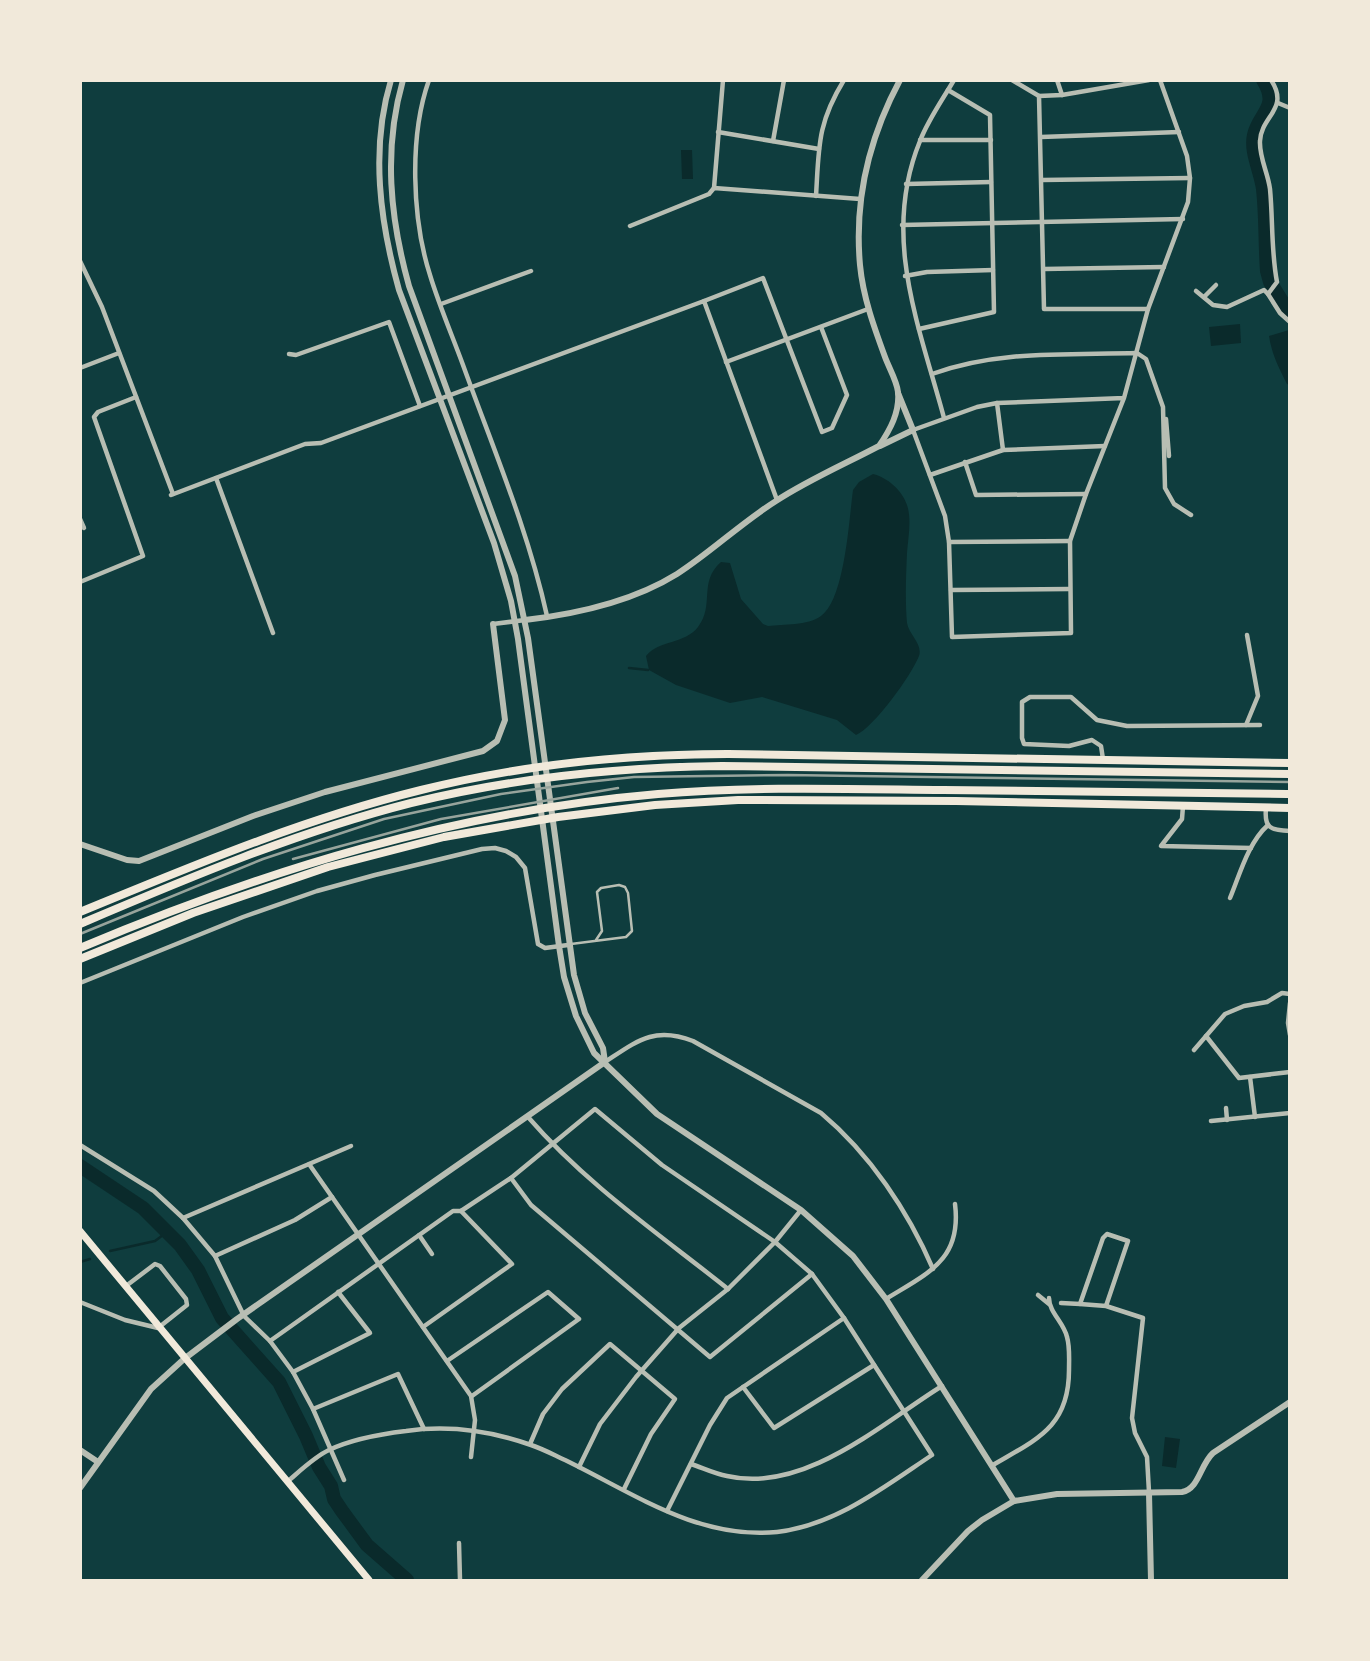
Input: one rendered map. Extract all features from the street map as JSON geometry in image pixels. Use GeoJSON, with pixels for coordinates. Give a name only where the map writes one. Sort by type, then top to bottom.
{"type":"FeatureCollection","features":[{"type":"Feature","properties":{"kind":"highway"},"geometry":{"type":"LineString","coordinates":[[80,912],[269,836],[398,796],[464,780],[617,758],[709,754],[1290,763]]}},
{"type":"Feature","properties":{"kind":"highway"},"geometry":{"type":"LineString","coordinates":[[955,758],[1045,769]]}},
{"type":"Feature","properties":{"kind":"highway"},"geometry":{"type":"LineString","coordinates":[[80,924],[261,850],[318,830],[410,804],[522,781],[589,772],[688,766],[1288,774]]}},
{"type":"Feature","properties":{"kind":"highway"},"geometry":{"type":"LineString","coordinates":[[80,948],[268,876],[350,850],[442,827],[571,804],[657,794],[745,789],[1288,794]]}},
{"type":"Feature","properties":{"kind":"highway"},"geometry":{"type":"LineString","coordinates":[[956,801],[1045,791]]}},
{"type":"Feature","properties":{"kind":"highway"},"geometry":{"type":"LineString","coordinates":[[80,960],[193,913],[270,885],[377,853],[542,816],[710,802],[956,801],[1290,808]]}},
{"type":"Feature","properties":{"kind":"highway"},"geometry":{"type":"LineString","coordinates":[[117,908],[175,873]]}},
{"type":"Feature","properties":{"kind":"highway"},"geometry":{"type":"LineString","coordinates":[[127,928],[193,913]]}},
{"type":"Feature","properties":{"kind":"main road"},"geometry":{"type":"LineString","coordinates":[[80,1231],[369,1580]]}},
{"type":"Feature","properties":{"kind":"street"},"geometry":{"type":"LineString","coordinates":[[391,80],[381,142],[381,211],[389,254],[399,290],[494,543],[515,621],[559,946],[564,978],[576,1016],[594,1053],[637,1097],[657,1114],[801,1209],[844,1246],[886,1299],[1014,1501]]}},
{"type":"Feature","properties":{"kind":"street"},"geometry":{"type":"LineString","coordinates":[[403,80],[391,147],[392,208],[399,251],[409,286],[515,576],[525,620],[568,944],[585,1013],[603,1048],[605,1062]]}},
{"type":"Feature","properties":{"kind":"street"},"geometry":{"type":"LineString","coordinates":[[429,80],[418,137],[416,188],[419,226],[441,304],[529,544],[547,616]]}},
{"type":"Feature","properties":{"kind":"street"},"geometry":{"type":"LineString","coordinates":[[630,226],[709,194],[714,188],[723,80]]}},
{"type":"Feature","properties":{"kind":"street"},"geometry":{"type":"LineString","coordinates":[[773,141],[785,80]]}},
{"type":"Feature","properties":{"kind":"street"},"geometry":{"type":"LineString","coordinates":[[816,196],[822,124],[844,80]]}},
{"type":"Feature","properties":{"kind":"street"},"geometry":{"type":"LineString","coordinates":[[900,80],[888,102],[870,149],[860,199],[860,267],[868,309],[945,516],[949,542],[952,636],[1071,633],[1070,541],[1124,398],[1148,309],[1188,202],[1190,178],[1187,156],[1160,80]]}},
{"type":"Feature","properties":{"kind":"street"},"geometry":{"type":"LineString","coordinates":[[944,418],[905,276],[902,225],[906,184],[920,140],[954,80]]}},
{"type":"Feature","properties":{"kind":"street"},"geometry":{"type":"LineString","coordinates":[[1012,80],[1039,96],[1062,95],[1108,83],[1149,80]]}},
{"type":"Feature","properties":{"kind":"street"},"geometry":{"type":"LineString","coordinates":[[1057,80],[1062,95]]}},
{"type":"Feature","properties":{"kind":"street"},"geometry":{"type":"LineString","coordinates":[[1269,293],[1277,282],[1270,186],[1259,145],[1260,135],[1278,103],[1271,80]]}},
{"type":"Feature","properties":{"kind":"street"},"geometry":{"type":"LineString","coordinates":[[919,329],[994,312],[990,115],[948,90]]}},
{"type":"Feature","properties":{"kind":"street"},"geometry":{"type":"LineString","coordinates":[[1039,96],[1044,309],[1148,309]]}},
{"type":"Feature","properties":{"kind":"street"},"geometry":{"type":"LineString","coordinates":[[1278,103],[1290,108]]}},
{"type":"Feature","properties":{"kind":"street"},"geometry":{"type":"LineString","coordinates":[[718,132],[819,149]]}},
{"type":"Feature","properties":{"kind":"street"},"geometry":{"type":"LineString","coordinates":[[1041,137],[1179,132]]}},
{"type":"Feature","properties":{"kind":"street"},"geometry":{"type":"LineString","coordinates":[[920,140],[991,140]]}},
{"type":"Feature","properties":{"kind":"street"},"geometry":{"type":"LineString","coordinates":[[1042,180],[1190,178]]}},
{"type":"Feature","properties":{"kind":"street"},"geometry":{"type":"LineString","coordinates":[[906,184],[992,182]]}},
{"type":"Feature","properties":{"kind":"street"},"geometry":{"type":"LineString","coordinates":[[714,188],[860,199]]}},
{"type":"Feature","properties":{"kind":"street"},"geometry":{"type":"LineString","coordinates":[[902,225],[1183,219]]}},
{"type":"Feature","properties":{"kind":"street"},"geometry":{"type":"LineString","coordinates":[[80,261],[102,307],[172,494],[305,444],[321,443],[762,278],[822,432],[832,428],[846,395],[821,327]]}},
{"type":"Feature","properties":{"kind":"street"},"geometry":{"type":"LineString","coordinates":[[1044,269],[1164,267]]}},
{"type":"Feature","properties":{"kind":"street"},"geometry":{"type":"LineString","coordinates":[[905,276],[928,272],[993,270]]}},
{"type":"Feature","properties":{"kind":"street"},"geometry":{"type":"LineString","coordinates":[[441,304],[531,271]]}},
{"type":"Feature","properties":{"kind":"street"},"geometry":{"type":"LineString","coordinates":[[1204,297],[1216,285]]}},
{"type":"Feature","properties":{"kind":"street"},"geometry":{"type":"LineString","coordinates":[[1196,290],[1213,305],[1227,307],[1264,290],[1290,322]]}},
{"type":"Feature","properties":{"kind":"street"},"geometry":{"type":"LineString","coordinates":[[704,301],[777,500]]}},
{"type":"Feature","properties":{"kind":"street"},"geometry":{"type":"LineString","coordinates":[[726,362],[868,309]]}},
{"type":"Feature","properties":{"kind":"street"},"geometry":{"type":"LineString","coordinates":[[289,354],[296,355],[389,321],[420,406]]}},
{"type":"Feature","properties":{"kind":"street"},"geometry":{"type":"LineString","coordinates":[[80,368],[119,353]]}},
{"type":"Feature","properties":{"kind":"street"},"geometry":{"type":"LineString","coordinates":[[932,374],[961,363],[994,357],[1137,353],[1146,359],[1163,407],[1168,426],[1169,456]]}},
{"type":"Feature","properties":{"kind":"street"},"geometry":{"type":"LineString","coordinates":[[879,446],[890,430],[897,411],[898,391]]}},
{"type":"Feature","properties":{"kind":"street"},"geometry":{"type":"LineString","coordinates":[[80,582],[143,556],[94,417],[98,412],[136,397]]}},
{"type":"Feature","properties":{"kind":"street"},"geometry":{"type":"LineString","coordinates":[[80,844],[127,860],[139,861],[253,816],[325,792],[483,751],[497,741],[505,720],[493,624],[622,600],[652,588],[683,570],[777,500],[879,446],[944,418],[996,403],[1124,398]]}},
{"type":"Feature","properties":{"kind":"street"},"geometry":{"type":"LineString","coordinates":[[996,403],[1003,450]]}},
{"type":"Feature","properties":{"kind":"street"},"geometry":{"type":"LineString","coordinates":[[1163,407],[1165,488],[1174,504],[1191,515]]}},
{"type":"Feature","properties":{"kind":"street"},"geometry":{"type":"LineString","coordinates":[[930,475],[1003,450],[1105,446]]}},
{"type":"Feature","properties":{"kind":"street"},"geometry":{"type":"LineString","coordinates":[[965,463],[976,495],[1086,494]]}},
{"type":"Feature","properties":{"kind":"street"},"geometry":{"type":"LineString","coordinates":[[216,478],[273,633]]}},
{"type":"Feature","properties":{"kind":"street"},"geometry":{"type":"LineString","coordinates":[[80,519],[84,527]]}},
{"type":"Feature","properties":{"kind":"street"},"geometry":{"type":"LineString","coordinates":[[949,542],[1070,541]]}},
{"type":"Feature","properties":{"kind":"street"},"geometry":{"type":"LineString","coordinates":[[951,590],[1069,589]]}},
{"type":"Feature","properties":{"kind":"street"},"geometry":{"type":"LineString","coordinates":[[1246,725],[1258,696],[1247,635]]}},
{"type":"Feature","properties":{"kind":"street"},"geometry":{"type":"LineString","coordinates":[[1103,760],[1101,746],[1092,740],[1074,746],[1024,744],[1021,738],[1022,702],[1030,697],[1071,697],[1097,720],[1127,726],[1260,725]]}},
{"type":"Feature","properties":{"kind":"street"},"geometry":{"type":"LineString","coordinates":[[1183,805],[1182,819],[1161,846],[1251,848]]}},
{"type":"Feature","properties":{"kind":"street"},"geometry":{"type":"LineString","coordinates":[[1266,808],[1265,820],[1268,825],[1277,830],[1290,831]]}},
{"type":"Feature","properties":{"kind":"street"},"geometry":{"type":"LineString","coordinates":[[1230,898],[1259,832],[1268,825]]}},
{"type":"Feature","properties":{"kind":"street"},"geometry":{"type":"LineString","coordinates":[[80,983],[243,916],[317,891],[482,849],[495,848],[516,857],[525,868],[538,944],[545,947],[568,944]]}},
{"type":"Feature","properties":{"kind":"street"},"geometry":{"type":"LineString","coordinates":[[1194,1049],[1225,1014],[1244,1006],[1267,1002],[1282,993],[1290,993]]}},
{"type":"Feature","properties":{"kind":"street"},"geometry":{"type":"LineString","coordinates":[[1290,1003],[1290,1035]]}},
{"type":"Feature","properties":{"kind":"street"},"geometry":{"type":"LineString","coordinates":[[80,1488],[151,1389],[184,1359],[605,1062],[647,1037],[667,1033],[693,1041],[821,1113],[839,1128],[905,1211],[920,1237],[933,1269]]}},
{"type":"Feature","properties":{"kind":"street"},"geometry":{"type":"LineString","coordinates":[[1206,1036],[1239,1078],[1290,1072]]}},
{"type":"Feature","properties":{"kind":"street"},"geometry":{"type":"LineString","coordinates":[[1250,1077],[1255,1118]]}},
{"type":"Feature","properties":{"kind":"street"},"geometry":{"type":"LineString","coordinates":[[1226,1108],[1227,1120]]}},
{"type":"Feature","properties":{"kind":"street"},"geometry":{"type":"LineString","coordinates":[[270,1341],[453,1211],[461,1211],[511,1178],[596,1109],[662,1164],[775,1242],[812,1274],[844,1318],[932,1455],[861,1502],[831,1518],[788,1530],[744,1532],[698,1524],[530,1444],[474,1431],[424,1429],[390,1433],[331,1449],[287,1482]]}},
{"type":"Feature","properties":{"kind":"street"},"geometry":{"type":"LineString","coordinates":[[1211,1121],[1290,1113]]}},
{"type":"Feature","properties":{"kind":"street"},"geometry":{"type":"LineString","coordinates":[[528,1117],[552,1145],[591,1182],[728,1289]]}},
{"type":"Feature","properties":{"kind":"street"},"geometry":{"type":"LineString","coordinates":[[80,1145],[154,1191],[183,1218],[215,1256],[240,1317],[270,1341],[293,1372],[313,1409],[344,1480]]}},
{"type":"Feature","properties":{"kind":"street"},"geometry":{"type":"LineString","coordinates":[[183,1218],[351,1146]]}},
{"type":"Feature","properties":{"kind":"street"},"geometry":{"type":"LineString","coordinates":[[309,1164],[471,1396],[475,1420],[471,1457]]}},
{"type":"Feature","properties":{"kind":"street"},"geometry":{"type":"LineString","coordinates":[[511,1178],[531,1205],[710,1357],[812,1274]]}},
{"type":"Feature","properties":{"kind":"street"},"geometry":{"type":"LineString","coordinates":[[215,1256],[295,1220],[332,1197]]}},
{"type":"Feature","properties":{"kind":"street"},"geometry":{"type":"LineString","coordinates":[[886,1299],[933,1269],[946,1256],[954,1240],[957,1223],[955,1204]]}},
{"type":"Feature","properties":{"kind":"street"},"geometry":{"type":"LineString","coordinates":[[579,1467],[600,1424],[636,1377],[679,1328],[728,1289],[775,1242],[801,1209]]}},
{"type":"Feature","properties":{"kind":"street"},"geometry":{"type":"LineString","coordinates":[[423,1327],[512,1264],[461,1211]]}},
{"type":"Feature","properties":{"kind":"street"},"geometry":{"type":"LineString","coordinates":[[1080,1304],[1102,1233],[1128,1241],[1106,1307]]}},
{"type":"Feature","properties":{"kind":"street"},"geometry":{"type":"LineString","coordinates":[[419,1235],[432,1254]]}},
{"type":"Feature","properties":{"kind":"street"},"geometry":{"type":"LineString","coordinates":[[80,1302],[125,1321],[158,1328],[187,1305],[186,1299],[160,1266],[155,1264],[126,1287]]}},
{"type":"Feature","properties":{"kind":"street"},"geometry":{"type":"LineString","coordinates":[[293,1372],[370,1333],[338,1292]]}},
{"type":"Feature","properties":{"kind":"street"},"geometry":{"type":"LineString","coordinates":[[447,1361],[548,1292],[579,1319],[471,1396]]}},
{"type":"Feature","properties":{"kind":"street"},"geometry":{"type":"LineString","coordinates":[[993,1465],[1047,1430],[1065,1406],[1069,1388],[1069,1342],[1062,1321],[1050,1302],[1038,1295]]}},
{"type":"Feature","properties":{"kind":"street"},"geometry":{"type":"LineString","coordinates":[[1061,1303],[1106,1307],[1143,1318],[1132,1418],[1135,1433],[1147,1457],[1151,1580]]}},
{"type":"Feature","properties":{"kind":"street"},"geometry":{"type":"LineString","coordinates":[[667,1511],[710,1424],[727,1398],[844,1318]]}},
{"type":"Feature","properties":{"kind":"street"},"geometry":{"type":"LineString","coordinates":[[530,1444],[543,1414],[562,1389],[610,1344],[675,1399],[651,1434],[624,1489]]}},
{"type":"Feature","properties":{"kind":"street"},"geometry":{"type":"LineString","coordinates":[[743,1387],[774,1428],[874,1365]]}},
{"type":"Feature","properties":{"kind":"street"},"geometry":{"type":"LineString","coordinates":[[313,1409],[398,1374],[424,1429]]}},
{"type":"Feature","properties":{"kind":"street"},"geometry":{"type":"LineString","coordinates":[[691,1464],[728,1477],[766,1478],[793,1474],[837,1455],[942,1387]]}},
{"type":"Feature","properties":{"kind":"street"},"geometry":{"type":"LineString","coordinates":[[922,1580],[968,1531],[1014,1501],[1057,1494],[1190,1490],[1204,1462],[1213,1453],[1290,1402]]}},
{"type":"Feature","properties":{"kind":"street"},"geometry":{"type":"LineString","coordinates":[[80,1450],[98,1462]]}},
{"type":"Feature","properties":{"kind":"street"},"geometry":{"type":"LineString","coordinates":[[459,1543],[460,1580]]}},
{"type":"Feature","properties":{"kind":"lane"},"geometry":{"type":"LineString","coordinates":[[568,944],[626,937],[632,931],[625,887],[601,888],[597,892],[602,932],[596,940]]}},
{"type":"Feature","properties":{"kind":"water"},"geometry":{"type":"Polygon","coordinates":[[[681,150],[692,150],[693,179],[682,179],[681,150]]]}},
{"type":"Feature","properties":{"kind":"water"},"geometry":{"type":"Polygon","coordinates":[[[1240,324],[1241,343],[1211,346],[1209,327],[1240,324]]]}},
{"type":"Feature","properties":{"kind":"water"},"geometry":{"type":"Polygon","coordinates":[[[1290,330],[1289,385],[1276,361],[1269,336],[1290,330]]]}},
{"type":"Feature","properties":{"kind":"water"},"geometry":{"type":"Polygon","coordinates":[[[873,474],[894,485],[907,505],[907,623],[920,652],[900,688],[864,730],[856,735],[837,720],[762,697],[730,703],[676,685],[649,670],[646,656],[651,651],[686,636],[698,627],[706,610],[710,578],[721,562],[730,563],[741,599],[763,624],[768,626],[802,623],[821,616],[836,593],[841,576],[853,490],[859,482],[873,474]]]}},
{"type":"Feature","properties":{"kind":"water"},"geometry":{"type":"Polygon","coordinates":[[[1165,1437],[1180,1439],[1176,1468],[1162,1466],[1165,1437]]]}},
{"type":"Feature","properties":{"kind":"waterway"},"geometry":{"type":"LineString","coordinates":[[1263,80],[1268,89],[1269,103],[1253,142],[1263,189],[1267,271],[1270,282],[1290,314]]}},
{"type":"Feature","properties":{"kind":"waterway"},"geometry":{"type":"LineString","coordinates":[[629,668],[648,670]]}},
{"type":"Feature","properties":{"kind":"waterway"},"geometry":{"type":"LineString","coordinates":[[80,1166],[143,1208],[180,1245],[198,1270],[222,1318],[279,1382],[342,1511],[367,1545],[407,1580]]}},
{"type":"Feature","properties":{"kind":"waterway"},"geometry":{"type":"LineString","coordinates":[[110,1251],[155,1241],[167,1232]]}},
{"type":"Feature","properties":{"kind":"waterway"},"geometry":{"type":"LineString","coordinates":[[80,1262],[90,1259]]}},
{"type":"Feature","properties":{"kind":"railway"},"geometry":{"type":"LineString","coordinates":[[80,934],[263,859],[384,819],[501,794],[587,782],[634,777],[788,775],[1290,782]]}},
{"type":"Feature","properties":{"kind":"railway"},"geometry":{"type":"LineString","coordinates":[[293,859],[441,819],[618,788]]}}]}
